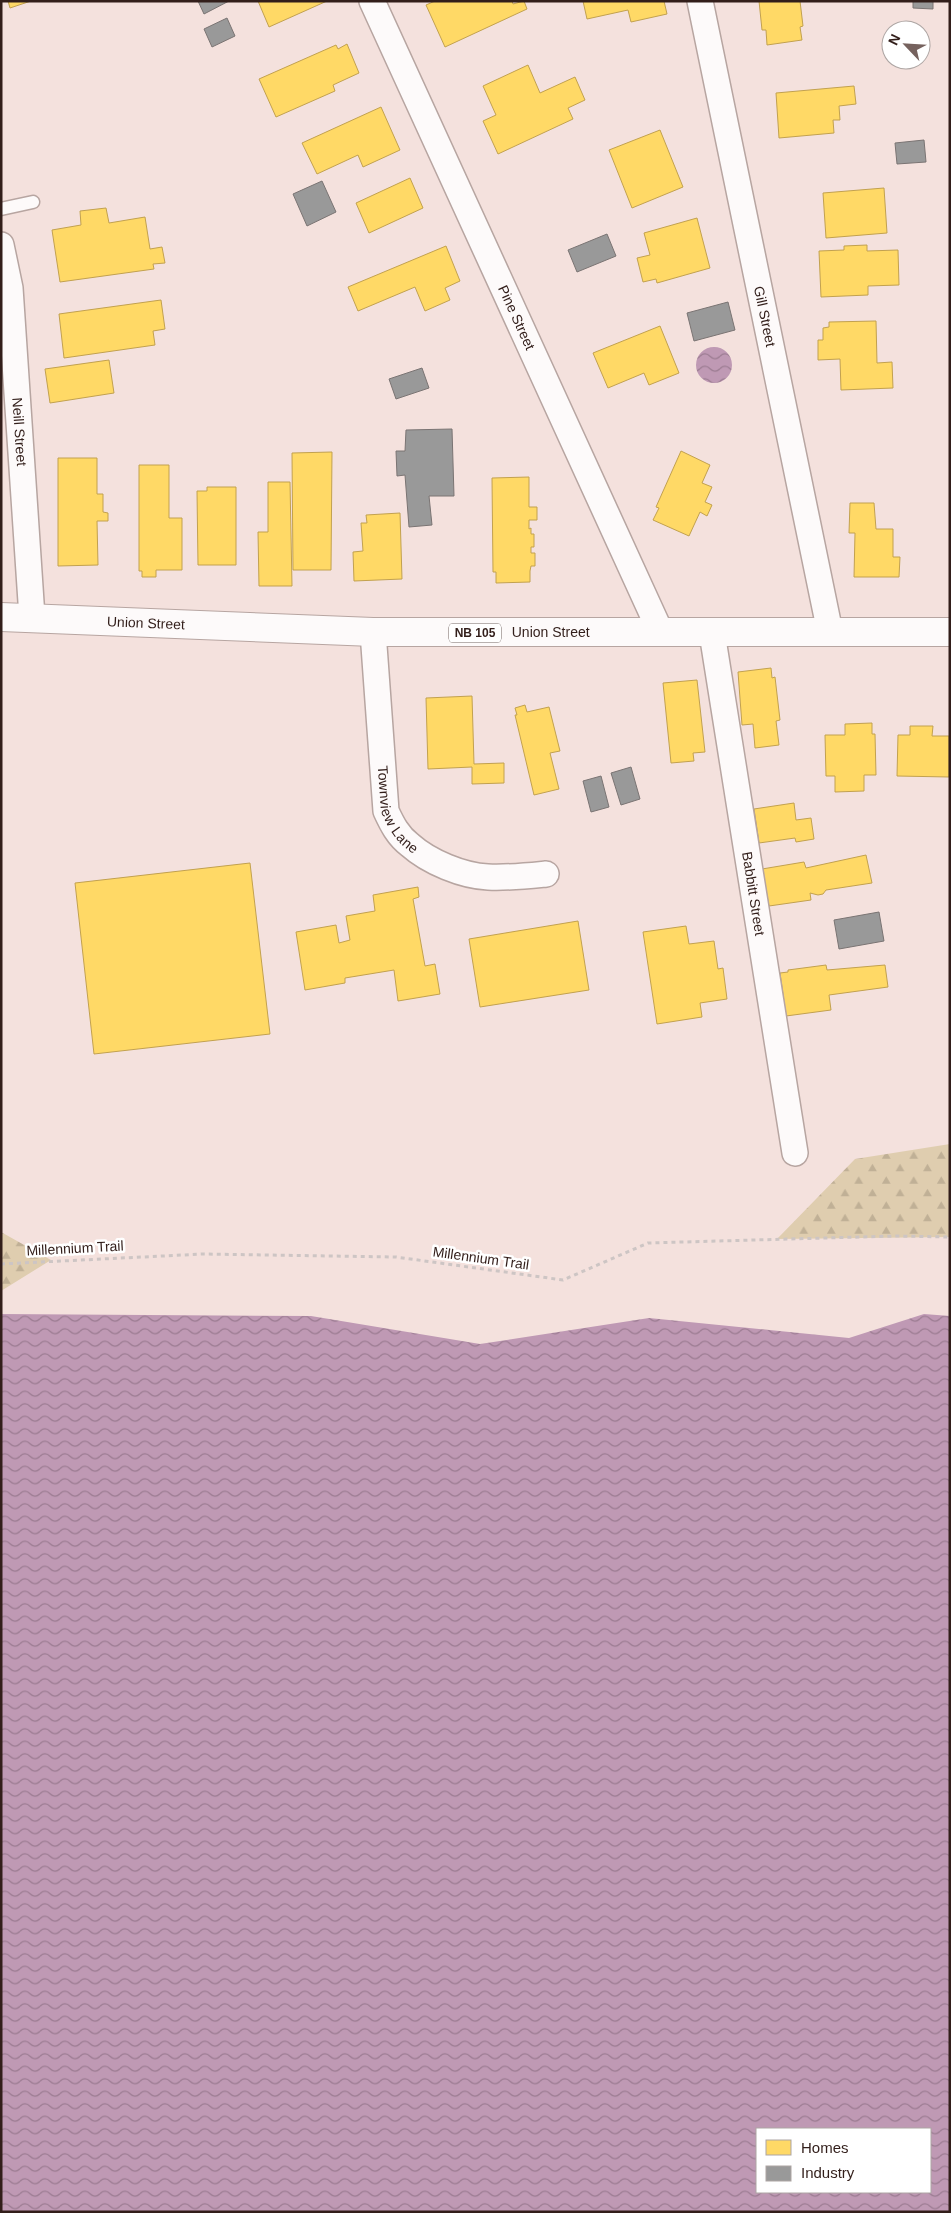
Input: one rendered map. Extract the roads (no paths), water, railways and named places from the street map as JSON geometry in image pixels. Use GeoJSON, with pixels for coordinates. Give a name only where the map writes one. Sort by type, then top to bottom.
{"type":"FeatureCollection","features":[{"type":"Feature","properties":{"kind":"main road","name":"Union Street"},"geometry":{"type":"LineString","coordinates":[[1,617],[373,632],[950,632]]}},
{"type":"Feature","properties":{"kind":"street","name":"Pine Street"},"geometry":{"type":"LineString","coordinates":[[372,1],[661,633]]}},
{"type":"Feature","properties":{"kind":"street","name":"Gill Street"},"geometry":{"type":"LineString","coordinates":[[700,1],[830,632]]}},
{"type":"Feature","properties":{"kind":"street","name":"Neill Street"},"geometry":{"type":"LineString","coordinates":[[1,245],[10,288],[32,617]]}},
{"type":"Feature","properties":{"kind":"street","name":"Townview Lane"},"geometry":{"type":"LineString","coordinates":[[373,632],[386,811],[394,828],[410,846],[434,860],[458,870],[486,877],[511,878],[546,874]]}},
{"type":"Feature","properties":{"kind":"street","name":"Babbitt Street"},"geometry":{"type":"LineString","coordinates":[[712,633],[795,1153]]}},
{"type":"Feature","properties":{"kind":"lane"},"geometry":{"type":"LineString","coordinates":[[1,209],[33,202]]}},
{"type":"Feature","properties":{"kind":"water"},"geometry":{"type":"Polygon","coordinates":[[[714,347],[727,352],[732,365],[727,378],[714,383],[701,378],[696,365],[701,352],[714,347]]]}},
{"type":"Feature","properties":{"kind":"water"},"geometry":{"type":"Polygon","coordinates":[[[1,1314],[311,1316],[480,1344],[649,1318],[849,1338],[924,1314],[950,1316],[950,2212],[1,2212],[1,1314]]]}}]}
